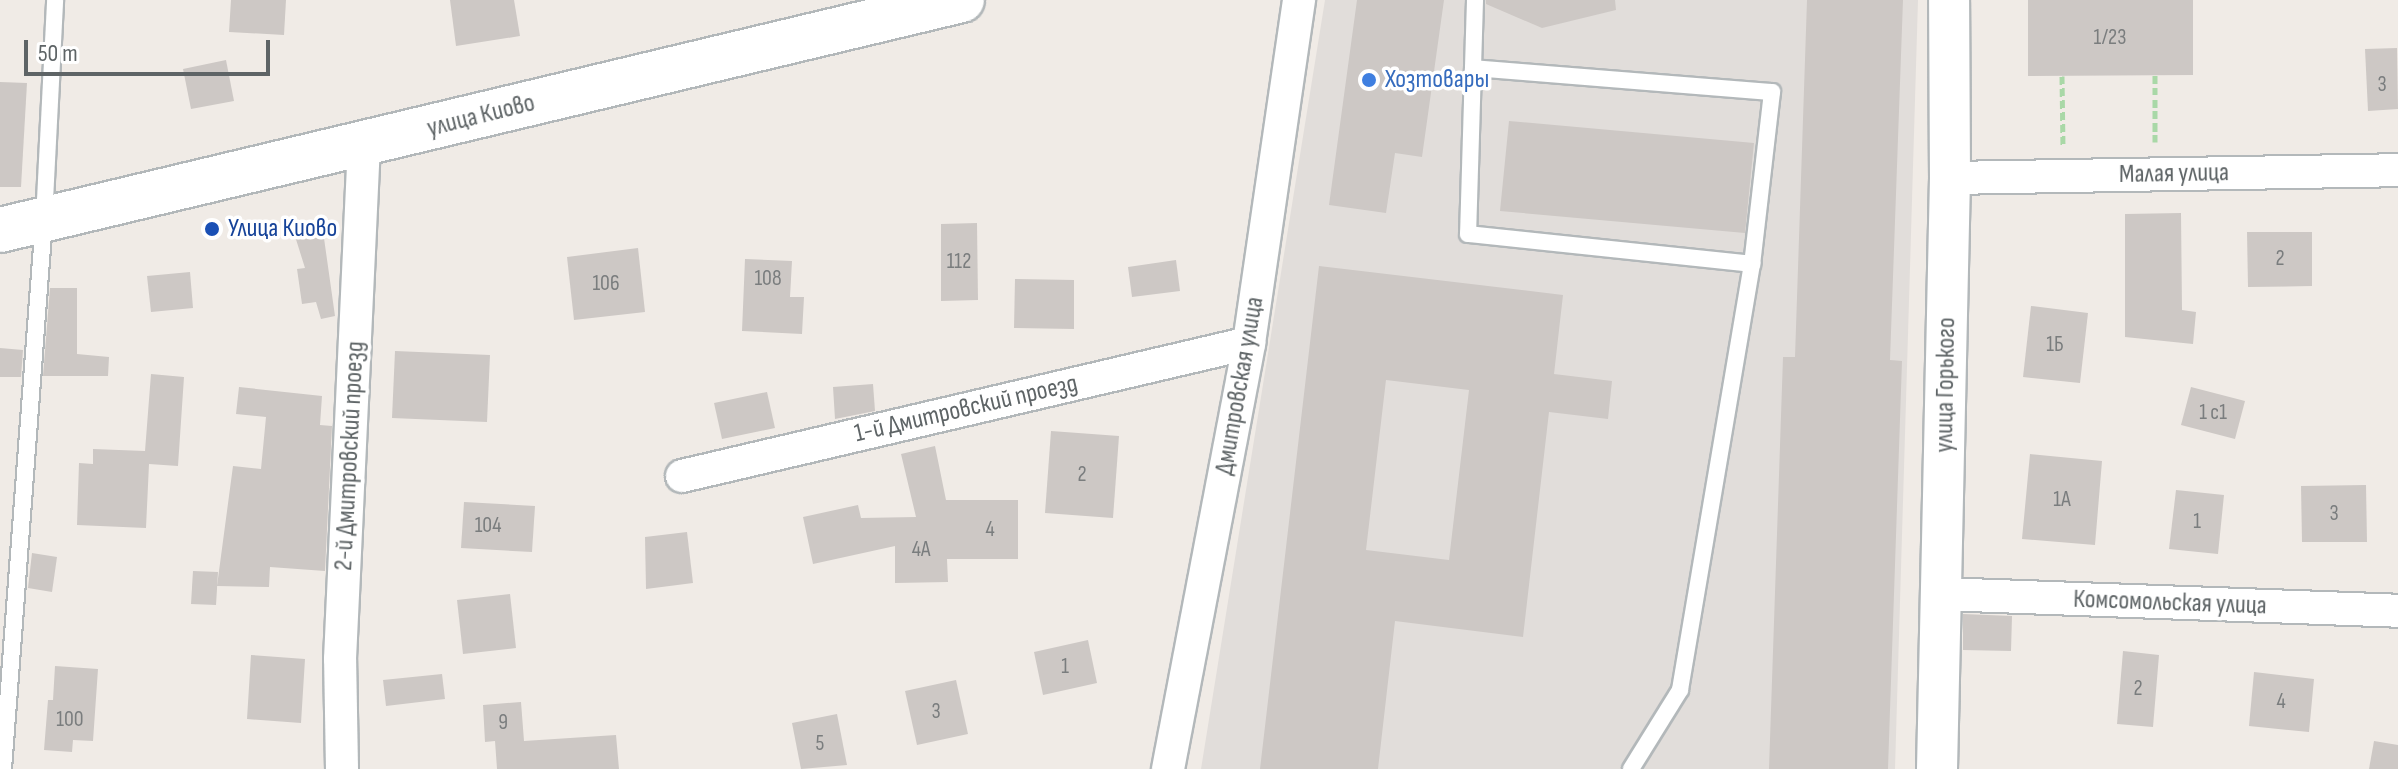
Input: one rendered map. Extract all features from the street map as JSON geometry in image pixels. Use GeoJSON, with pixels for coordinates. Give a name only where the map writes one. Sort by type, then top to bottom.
{"type":"FeatureCollection","features":[{"type":"Feature","properties":{"kind":"main road","name":"улица Киово"},"geometry":{"type":"LineString","coordinates":[[0,230],[962,0]]}},
{"type":"Feature","properties":{"kind":"street","name":"Дмитровская улица"},"geometry":{"type":"LineString","coordinates":[[1168,769],[1249,343],[1299,0]]}},
{"type":"Feature","properties":{"kind":"street","name":"улица Горького"},"geometry":{"type":"LineString","coordinates":[[1937,769],[1950,178],[1949,0]]}},
{"type":"Feature","properties":{"kind":"street","name":"2-й Дмитровский проезд"},"geometry":{"type":"LineString","coordinates":[[342,769],[340,659],[364,144]]}},
{"type":"Feature","properties":{"kind":"street","name":"Малая улица"},"geometry":{"type":"LineString","coordinates":[[1950,178],[2398,170]]}},
{"type":"Feature","properties":{"kind":"street","name":"1-й Дмитровский проезд"},"geometry":{"type":"LineString","coordinates":[[682,476],[1249,343]]}},
{"type":"Feature","properties":{"kind":"street","name":"Комсомольская улица"},"geometry":{"type":"LineString","coordinates":[[1941,594],[2398,611]]}},
{"type":"Feature","properties":{"kind":"lane"},"geometry":{"type":"LineString","coordinates":[[3,769],[44,220],[55,0]]}},
{"type":"Feature","properties":{"kind":"lane"},"geometry":{"type":"LineString","coordinates":[[1475,0],[1468,234],[1752,264]]}},
{"type":"Feature","properties":{"kind":"lane"},"geometry":{"type":"LineString","coordinates":[[1473,68],[1772,92],[1752,264],[1680,690],[1631,769]]}},
{"type":"Feature","properties":{"kind":"path"},"geometry":{"type":"LineString","coordinates":[[2155,75],[2155,174]]}},
{"type":"Feature","properties":{"kind":"path"},"geometry":{"type":"LineString","coordinates":[[2062,76],[2063,176]]}},
{"type":"Feature","properties":{"kind":"shaded area"},"geometry":{"type":"Polygon","coordinates":[[[1325,0],[1918,0],[1895,769],[1201,769],[1325,0]]]}},
{"type":"Feature","properties":{"kind":"building"},"geometry":{"type":"Polygon","coordinates":[[[231,0],[286,0],[284,35],[229,32],[231,0]]]}},
{"type":"Feature","properties":{"kind":"building"},"geometry":{"type":"Polygon","coordinates":[[[450,0],[514,0],[520,36],[456,46],[450,0]]]}},
{"type":"Feature","properties":{"kind":"building"},"geometry":{"type":"Polygon","coordinates":[[[1357,0],[1444,0],[1422,157],[1395,153],[1386,213],[1329,205],[1357,0]]]}},
{"type":"Feature","properties":{"kind":"building"},"geometry":{"type":"Polygon","coordinates":[[[1486,0],[1615,0],[1616,10],[1542,28],[1486,4],[1486,0]]]}},
{"type":"Feature","properties":{"kind":"building"},"geometry":{"type":"Polygon","coordinates":[[[1807,0],[1903,0],[1890,360],[1902,361],[1888,769],[1769,769],[1783,357],[1795,357],[1807,0]]]}},
{"type":"Feature","properties":{"kind":"building"},"geometry":{"type":"Polygon","coordinates":[[[2028,0],[2193,0],[2193,75],[2028,76],[2028,0]]]}},
{"type":"Feature","properties":{"kind":"building"},"geometry":{"type":"Polygon","coordinates":[[[2397,48],[2398,109],[2368,111],[2365,49],[2397,48]]]}},
{"type":"Feature","properties":{"kind":"building"},"geometry":{"type":"Polygon","coordinates":[[[226,60],[234,101],[191,109],[183,69],[226,60]]]}},
{"type":"Feature","properties":{"kind":"building"},"geometry":{"type":"Polygon","coordinates":[[[0,82],[27,83],[21,187],[0,187],[0,82]]]}},
{"type":"Feature","properties":{"kind":"building"},"geometry":{"type":"Polygon","coordinates":[[[1509,121],[1754,143],[1745,233],[1500,211],[1509,121]]]}},
{"type":"Feature","properties":{"kind":"building"},"geometry":{"type":"Polygon","coordinates":[[[2181,213],[2182,310],[2196,312],[2193,344],[2125,337],[2125,214],[2181,213]]]}},
{"type":"Feature","properties":{"kind":"building"},"geometry":{"type":"Polygon","coordinates":[[[977,223],[978,300],[941,301],[941,224],[977,223]]]}},
{"type":"Feature","properties":{"kind":"building"},"geometry":{"type":"Polygon","coordinates":[[[322,224],[335,316],[321,319],[316,302],[302,304],[297,269],[305,268],[294,233],[322,224]]]}},
{"type":"Feature","properties":{"kind":"building"},"geometry":{"type":"Polygon","coordinates":[[[2247,232],[2312,232],[2312,286],[2248,287],[2247,232]]]}},
{"type":"Feature","properties":{"kind":"building"},"geometry":{"type":"Polygon","coordinates":[[[638,248],[645,312],[574,320],[567,257],[638,248]]]}},
{"type":"Feature","properties":{"kind":"building"},"geometry":{"type":"Polygon","coordinates":[[[745,259],[792,261],[790,297],[804,297],[802,334],[742,331],[745,259]]]}},
{"type":"Feature","properties":{"kind":"building"},"geometry":{"type":"Polygon","coordinates":[[[1176,260],[1180,291],[1132,297],[1128,267],[1176,260]]]}},
{"type":"Feature","properties":{"kind":"building"},"geometry":{"type":"Polygon","coordinates":[[[1319,266],[1563,295],[1554,374],[1612,381],[1608,419],[1549,412],[1523,637],[1395,621],[1378,769],[1260,769],[1319,266]],[[1386,380],[1366,550],[1449,560],[1469,390],[1386,380]]]}},
{"type":"Feature","properties":{"kind":"building"},"geometry":{"type":"Polygon","coordinates":[[[190,272],[193,308],[151,312],[147,276],[190,272]]]}},
{"type":"Feature","properties":{"kind":"building"},"geometry":{"type":"Polygon","coordinates":[[[1015,279],[1074,280],[1074,329],[1014,328],[1015,279]]]}},
{"type":"Feature","properties":{"kind":"building"},"geometry":{"type":"Polygon","coordinates":[[[50,288],[77,288],[77,354],[109,357],[108,376],[43,376],[50,288]]]}},
{"type":"Feature","properties":{"kind":"building"},"geometry":{"type":"Polygon","coordinates":[[[2031,306],[2088,313],[2080,383],[2023,377],[2031,306]]]}},
{"type":"Feature","properties":{"kind":"building"},"geometry":{"type":"Polygon","coordinates":[[[0,348],[23,350],[21,377],[0,377],[0,348]]]}},
{"type":"Feature","properties":{"kind":"building"},"geometry":{"type":"Polygon","coordinates":[[[395,351],[490,355],[487,422],[392,418],[395,351]]]}},
{"type":"Feature","properties":{"kind":"building"},"geometry":{"type":"Polygon","coordinates":[[[151,374],[184,377],[178,466],[149,464],[146,528],[77,525],[79,463],[93,464],[93,449],[145,451],[151,374]]]}},
{"type":"Feature","properties":{"kind":"building"},"geometry":{"type":"Polygon","coordinates":[[[873,384],[875,411],[835,419],[833,387],[873,384]]]}},
{"type":"Feature","properties":{"kind":"building"},"geometry":{"type":"Polygon","coordinates":[[[239,387],[322,396],[320,425],[332,426],[325,571],[270,567],[269,587],[217,586],[233,466],[261,469],[266,417],[236,414],[239,387]]]}},
{"type":"Feature","properties":{"kind":"building"},"geometry":{"type":"Polygon","coordinates":[[[2191,387],[2245,401],[2235,439],[2181,425],[2191,387]]]}},
{"type":"Feature","properties":{"kind":"building"},"geometry":{"type":"Polygon","coordinates":[[[767,392],[775,428],[722,439],[714,403],[767,392]]]}},
{"type":"Feature","properties":{"kind":"building"},"geometry":{"type":"Polygon","coordinates":[[[1051,431],[1119,436],[1113,518],[1045,513],[1051,431]]]}},
{"type":"Feature","properties":{"kind":"building"},"geometry":{"type":"Polygon","coordinates":[[[935,446],[946,500],[1018,500],[1018,559],[947,559],[948,582],[895,583],[895,546],[813,564],[803,517],[858,505],[861,518],[916,517],[901,454],[935,446]]]}},
{"type":"Feature","properties":{"kind":"building"},"geometry":{"type":"Polygon","coordinates":[[[2030,454],[2102,461],[2095,545],[2022,539],[2030,454]]]}},
{"type":"Feature","properties":{"kind":"building"},"geometry":{"type":"Polygon","coordinates":[[[2366,485],[2367,542],[2302,542],[2301,486],[2366,485]]]}},
{"type":"Feature","properties":{"kind":"building"},"geometry":{"type":"Polygon","coordinates":[[[2176,490],[2224,495],[2218,554],[2169,549],[2176,490]]]}},
{"type":"Feature","properties":{"kind":"building"},"geometry":{"type":"Polygon","coordinates":[[[464,502],[535,506],[532,552],[461,548],[464,502]]]}},
{"type":"Feature","properties":{"kind":"building"},"geometry":{"type":"Polygon","coordinates":[[[687,532],[693,583],[646,589],[645,537],[687,532]]]}},
{"type":"Feature","properties":{"kind":"building"},"geometry":{"type":"Polygon","coordinates":[[[32,553],[57,557],[52,592],[28,588],[32,553]]]}},
{"type":"Feature","properties":{"kind":"building"},"geometry":{"type":"Polygon","coordinates":[[[193,571],[218,572],[216,605],[191,604],[193,571]]]}},
{"type":"Feature","properties":{"kind":"building"},"geometry":{"type":"Polygon","coordinates":[[[510,594],[516,648],[463,654],[457,600],[510,594]]]}},
{"type":"Feature","properties":{"kind":"building"},"geometry":{"type":"Polygon","coordinates":[[[1963,614],[2012,616],[2011,651],[1963,650],[1963,614]]]}},
{"type":"Feature","properties":{"kind":"building"},"geometry":{"type":"Polygon","coordinates":[[[1088,640],[1097,683],[1043,695],[1034,652],[1088,640]]]}},
{"type":"Feature","properties":{"kind":"building"},"geometry":{"type":"Polygon","coordinates":[[[2123,651],[2159,655],[2153,727],[2117,724],[2123,651]]]}},
{"type":"Feature","properties":{"kind":"building"},"geometry":{"type":"Polygon","coordinates":[[[251,655],[305,659],[301,723],[247,719],[251,655]]]}},
{"type":"Feature","properties":{"kind":"building"},"geometry":{"type":"Polygon","coordinates":[[[55,666],[98,669],[93,741],[73,740],[72,752],[44,750],[48,700],[53,700],[55,666]]]}},
{"type":"Feature","properties":{"kind":"building"},"geometry":{"type":"Polygon","coordinates":[[[2254,672],[2314,679],[2309,732],[2249,726],[2254,672]]]}},
{"type":"Feature","properties":{"kind":"building"},"geometry":{"type":"Polygon","coordinates":[[[442,674],[445,699],[386,706],[383,680],[442,674]]]}},
{"type":"Feature","properties":{"kind":"building"},"geometry":{"type":"Polygon","coordinates":[[[956,680],[968,734],[917,745],[905,691],[956,680]]]}},
{"type":"Feature","properties":{"kind":"building"},"geometry":{"type":"Polygon","coordinates":[[[521,702],[524,741],[616,735],[619,769],[497,769],[495,741],[485,742],[483,705],[521,702]]]}},
{"type":"Feature","properties":{"kind":"building"},"geometry":{"type":"Polygon","coordinates":[[[837,714],[847,765],[801,769],[792,723],[837,714]]]}},
{"type":"Feature","properties":{"kind":"building"},"geometry":{"type":"Polygon","coordinates":[[[2374,741],[2398,745],[2398,769],[2369,769],[2374,741]]]}},
{"type":"Feature","properties":{"kind":"place","name":"Хозтовары"},"geometry":{"type":"Point","coordinates":[1369,80]}},
{"type":"Feature","properties":{"kind":"place","name":"Улица Киово"},"geometry":{"type":"Point","coordinates":[212,229]}}]}
